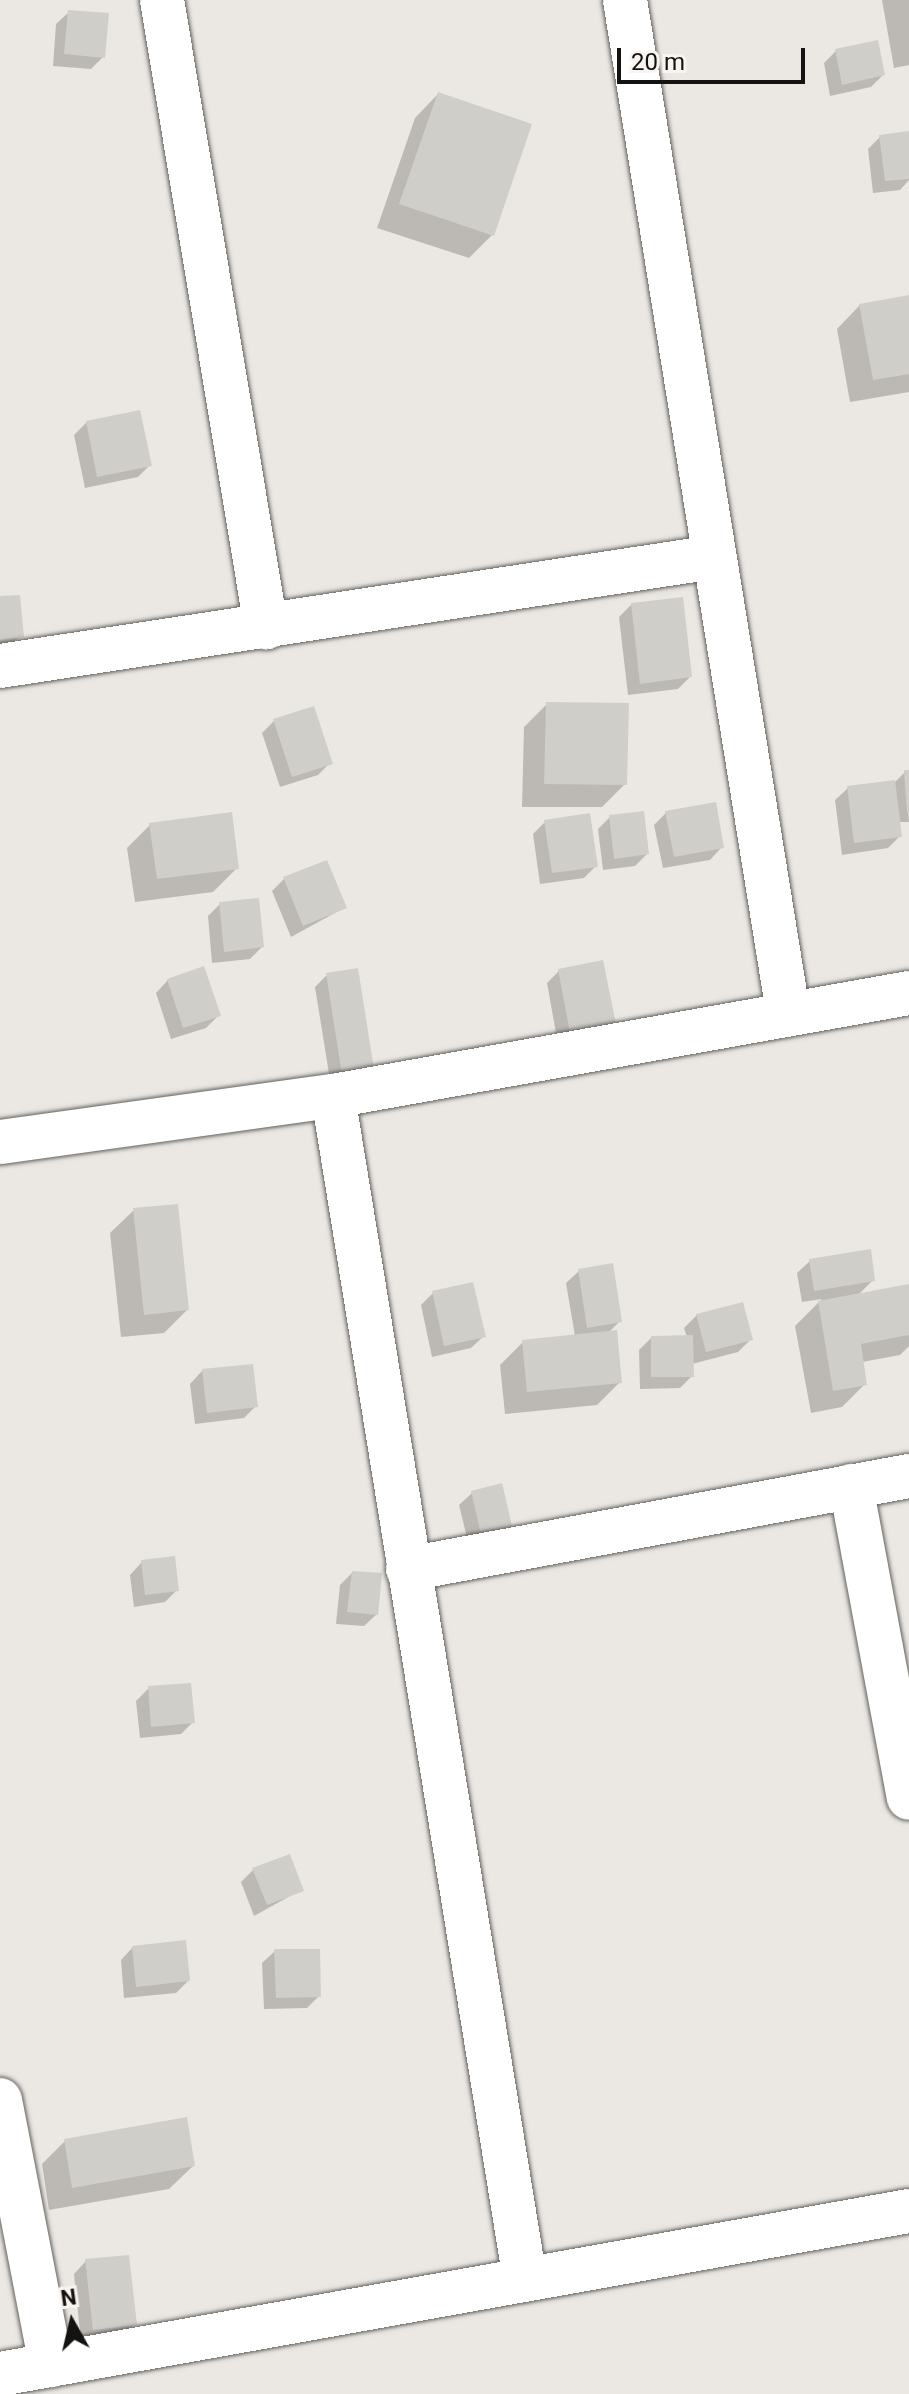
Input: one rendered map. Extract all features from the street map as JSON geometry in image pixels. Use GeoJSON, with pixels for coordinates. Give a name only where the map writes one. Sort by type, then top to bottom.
{"type":"FeatureCollection","features":[{"type":"Feature","properties":{"kind":"street"},"geometry":{"type":"LineString","coordinates":[[162,0],[266,627]]}},
{"type":"Feature","properties":{"kind":"street"},"geometry":{"type":"LineString","coordinates":[[625,0],[788,1012]]}},
{"type":"Feature","properties":{"kind":"street"},"geometry":{"type":"LineString","coordinates":[[0,666],[714,557]]}},
{"type":"Feature","properties":{"kind":"street"},"geometry":{"type":"LineString","coordinates":[[0,1142],[333,1096],[788,1012],[909,993]]}},
{"type":"Feature","properties":{"kind":"street"},"geometry":{"type":"LineString","coordinates":[[333,1096],[525,2280]]}},
{"type":"Feature","properties":{"kind":"street"},"geometry":{"type":"LineString","coordinates":[[408,1569],[909,1476]]}},
{"type":"Feature","properties":{"kind":"street"},"geometry":{"type":"LineString","coordinates":[[851,1486],[909,1798]]}},
{"type":"Feature","properties":{"kind":"street"},"geometry":{"type":"LineString","coordinates":[[0,2100],[51,2365]]}},
{"type":"Feature","properties":{"kind":"street"},"geometry":{"type":"LineString","coordinates":[[0,2374],[909,2211]]}},
{"type":"Feature","properties":{"kind":"building"},"geometry":{"type":"Polygon","coordinates":[[[68,10],[109,13],[105,58],[64,54],[68,10]]]}},
{"type":"Feature","properties":{"kind":"building"},"geometry":{"type":"Polygon","coordinates":[[[878,40],[885,75],[842,85],[835,49],[878,40]]]}},
{"type":"Feature","properties":{"kind":"building"},"geometry":{"type":"Polygon","coordinates":[[[438,92],[532,124],[494,236],[399,204],[438,92]]]}},
{"type":"Feature","properties":{"kind":"building"},"geometry":{"type":"Polygon","coordinates":[[[909,131],[909,179],[885,181],[879,135],[909,131]]]}},
{"type":"Feature","properties":{"kind":"building"},"geometry":{"type":"Polygon","coordinates":[[[909,295],[909,374],[873,380],[859,304],[909,295]]]}},
{"type":"Feature","properties":{"kind":"building"},"geometry":{"type":"Polygon","coordinates":[[[140,410],[152,466],[97,477],[86,421],[140,410]]]}},
{"type":"Feature","properties":{"kind":"building"},"geometry":{"type":"Polygon","coordinates":[[[20,595],[24,637],[0,640],[0,596],[20,595]]]}},
{"type":"Feature","properties":{"kind":"building"},"geometry":{"type":"Polygon","coordinates":[[[683,597],[692,677],[640,684],[631,603],[683,597]]]}},
{"type":"Feature","properties":{"kind":"building"},"geometry":{"type":"Polygon","coordinates":[[[546,702],[629,703],[627,785],[544,784],[546,702]]]}},
{"type":"Feature","properties":{"kind":"building"},"geometry":{"type":"Polygon","coordinates":[[[314,706],[333,764],[292,777],[273,719],[314,706]]]}},
{"type":"Feature","properties":{"kind":"building"},"geometry":{"type":"Polygon","coordinates":[[[904,770],[909,770],[909,812],[907,812],[904,770]]]}},
{"type":"Feature","properties":{"kind":"building"},"geometry":{"type":"Polygon","coordinates":[[[895,780],[902,837],[854,843],[847,786],[895,780]]]}},
{"type":"Feature","properties":{"kind":"building"},"geometry":{"type":"Polygon","coordinates":[[[716,802],[724,848],[674,857],[665,811],[716,802]]]}},
{"type":"Feature","properties":{"kind":"building"},"geometry":{"type":"Polygon","coordinates":[[[644,811],[649,854],[614,859],[609,815],[644,811]]]}},
{"type":"Feature","properties":{"kind":"building"},"geometry":{"type":"Polygon","coordinates":[[[232,812],[239,869],[157,879],[149,823],[232,812]]]}},
{"type":"Feature","properties":{"kind":"building"},"geometry":{"type":"Polygon","coordinates":[[[590,813],[598,867],[552,873],[544,820],[590,813]]]}},
{"type":"Feature","properties":{"kind":"building"},"geometry":{"type":"Polygon","coordinates":[[[327,860],[347,908],[303,926],[283,877],[327,860]]]}},
{"type":"Feature","properties":{"kind":"building"},"geometry":{"type":"Polygon","coordinates":[[[259,898],[264,947],[224,952],[219,902],[259,898]]]}},
{"type":"Feature","properties":{"kind":"building"},"geometry":{"type":"Polygon","coordinates":[[[603,960],[616,1024],[570,1033],[558,969],[603,960]]]}},
{"type":"Feature","properties":{"kind":"building"},"geometry":{"type":"Polygon","coordinates":[[[204,966],[221,1016],[183,1028],[167,979],[204,966]]]}},
{"type":"Feature","properties":{"kind":"building"},"geometry":{"type":"Polygon","coordinates":[[[358,968],[374,1069],[342,1075],[326,973],[358,968]]]}},
{"type":"Feature","properties":{"kind":"building"},"geometry":{"type":"Polygon","coordinates":[[[178,1204],[189,1310],[144,1315],[133,1208],[178,1204]]]}},
{"type":"Feature","properties":{"kind":"building"},"geometry":{"type":"Polygon","coordinates":[[[871,1249],[875,1281],[814,1291],[809,1259],[871,1249]]]}},
{"type":"Feature","properties":{"kind":"building"},"geometry":{"type":"Polygon","coordinates":[[[613,1263],[622,1322],[587,1328],[578,1269],[613,1263]]]}},
{"type":"Feature","properties":{"kind":"building"},"geometry":{"type":"Polygon","coordinates":[[[473,1282],[486,1337],[444,1346],[432,1291],[473,1282]]]}},
{"type":"Feature","properties":{"kind":"building"},"geometry":{"type":"Polygon","coordinates":[[[909,1284],[909,1335],[861,1344],[867,1385],[833,1391],[818,1301],[909,1284]]]}},
{"type":"Feature","properties":{"kind":"building"},"geometry":{"type":"Polygon","coordinates":[[[743,1302],[753,1340],[706,1352],[696,1314],[743,1302]]]}},
{"type":"Feature","properties":{"kind":"building"},"geometry":{"type":"Polygon","coordinates":[[[617,1330],[622,1383],[527,1392],[522,1340],[617,1330]]]}},
{"type":"Feature","properties":{"kind":"building"},"geometry":{"type":"Polygon","coordinates":[[[693,1335],[694,1377],[651,1377],[651,1336],[693,1335]]]}},
{"type":"Feature","properties":{"kind":"building"},"geometry":{"type":"Polygon","coordinates":[[[253,1364],[258,1407],[207,1413],[202,1369],[253,1364]]]}},
{"type":"Feature","properties":{"kind":"building"},"geometry":{"type":"Polygon","coordinates":[[[502,1483],[515,1539],[484,1547],[471,1491],[502,1483]]]}},
{"type":"Feature","properties":{"kind":"building"},"geometry":{"type":"Polygon","coordinates":[[[175,1556],[179,1591],[145,1595],[141,1560],[175,1556]]]}},
{"type":"Feature","properties":{"kind":"building"},"geometry":{"type":"Polygon","coordinates":[[[352,1571],[382,1573],[378,1615],[347,1612],[352,1571]]]}},
{"type":"Feature","properties":{"kind":"building"},"geometry":{"type":"Polygon","coordinates":[[[191,1683],[195,1723],[151,1727],[148,1686],[191,1683]]]}},
{"type":"Feature","properties":{"kind":"building"},"geometry":{"type":"Polygon","coordinates":[[[290,1854],[304,1891],[267,1905],[252,1868],[290,1854]]]}},
{"type":"Feature","properties":{"kind":"building"},"geometry":{"type":"Polygon","coordinates":[[[186,1940],[190,1981],[136,1987],[132,1946],[186,1940]]]}},
{"type":"Feature","properties":{"kind":"building"},"geometry":{"type":"Polygon","coordinates":[[[274,1949],[320,1949],[321,1997],[276,1998],[274,1949]]]}},
{"type":"Feature","properties":{"kind":"building"},"geometry":{"type":"Polygon","coordinates":[[[187,2117],[195,2166],[72,2188],[64,2139],[187,2117]]]}},
{"type":"Feature","properties":{"kind":"building"},"geometry":{"type":"Polygon","coordinates":[[[129,2255],[137,2325],[93,2330],[85,2259],[129,2255]]]}}]}
